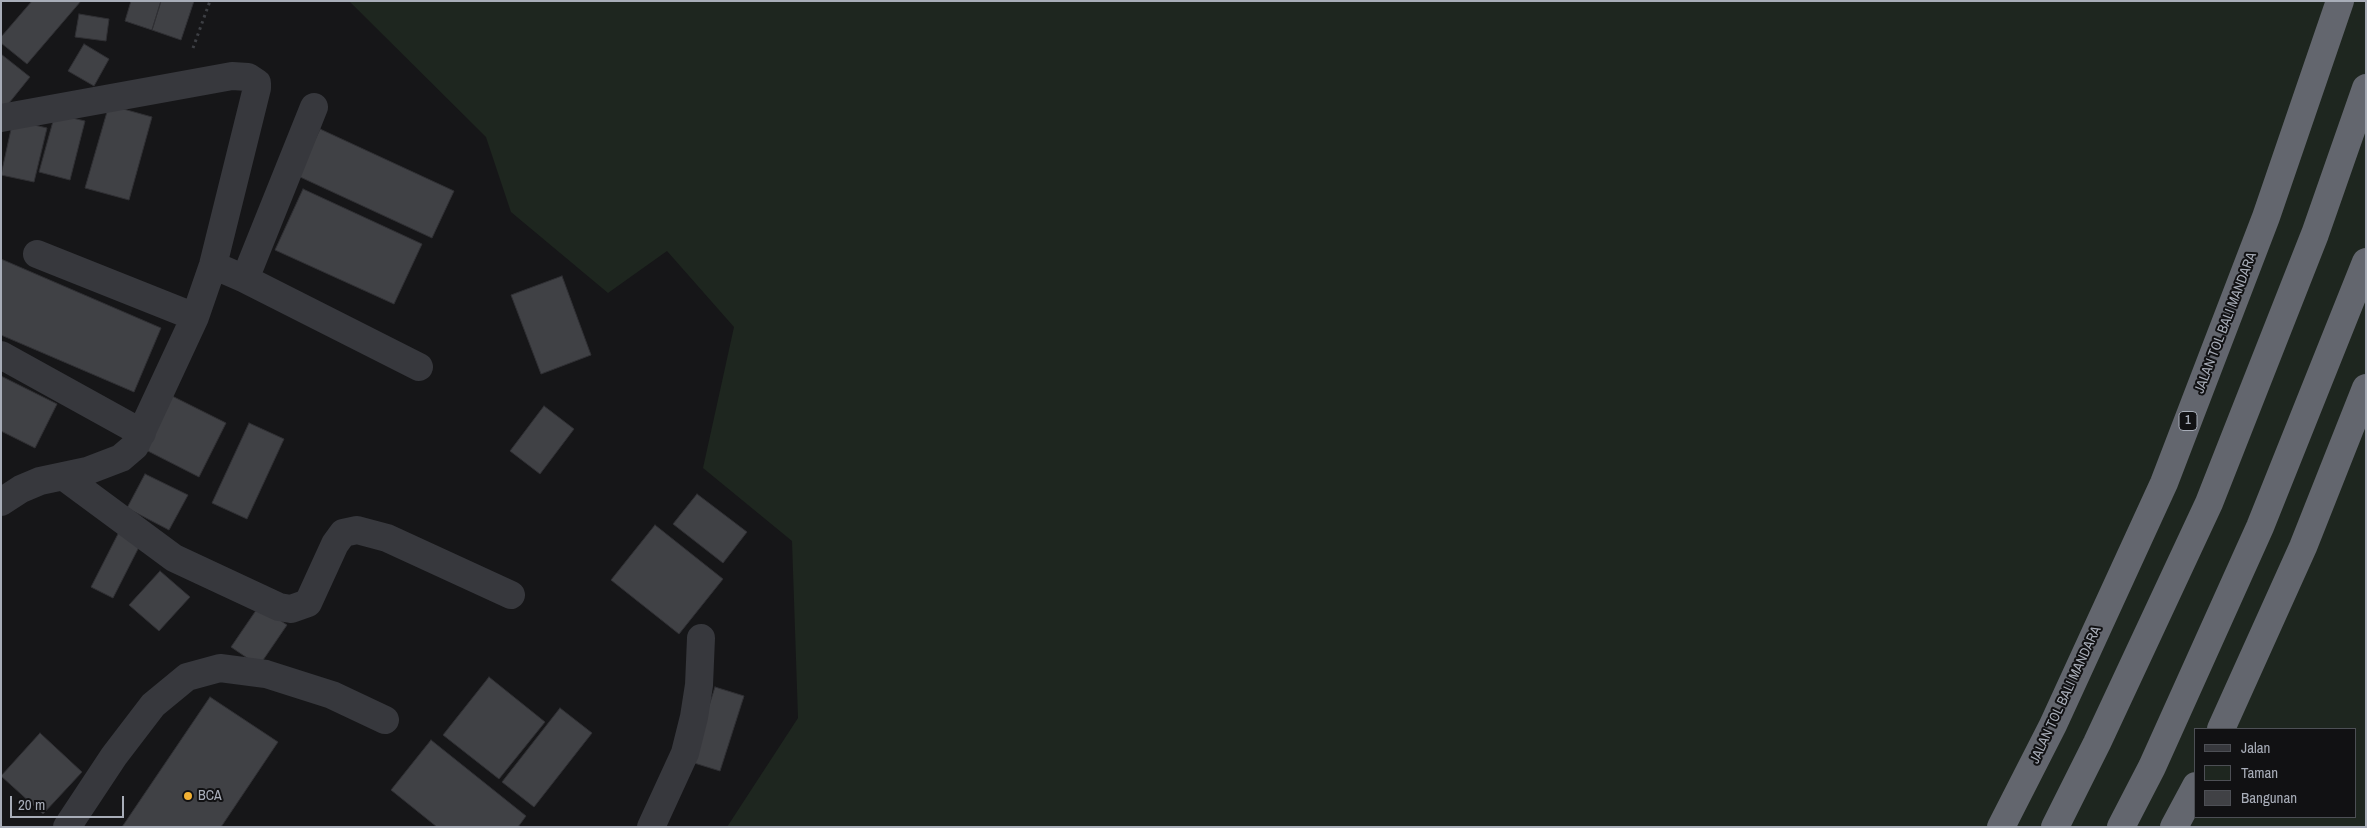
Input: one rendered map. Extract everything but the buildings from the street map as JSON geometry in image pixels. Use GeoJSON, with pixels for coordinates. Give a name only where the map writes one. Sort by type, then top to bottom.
{"type":"FeatureCollection","features":[{"type":"Feature","properties":{"kind":"highway","name":"JALAN TOL BALI MANDARA"},"geometry":{"type":"LineString","coordinates":[[2001,827],[2053,725],[2164,483],[2266,217],[2340,1]]}},
{"type":"Feature","properties":{"kind":"highway"},"geometry":{"type":"LineString","coordinates":[[2054,827],[2097,743],[2209,504],[2315,234],[2366,88]]}},
{"type":"Feature","properties":{"kind":"highway"},"geometry":{"type":"LineString","coordinates":[[2120,827],[2152,767],[2260,527],[2366,262]]}},
{"type":"Feature","properties":{"kind":"highway"},"geometry":{"type":"LineString","coordinates":[[2221,728],[2303,546],[2366,388]]}},
{"type":"Feature","properties":{"kind":"highway"},"geometry":{"type":"LineString","coordinates":[[2174,827],[2194,790]]}},
{"type":"Feature","properties":{"kind":"lane"},"geometry":{"type":"LineString","coordinates":[[1,118],[232,76],[248,77],[257,83],[258,88],[213,265],[195,317],[135,446],[121,458],[87,471],[40,481],[21,489],[1,502]]}},
{"type":"Feature","properties":{"kind":"lane"},"geometry":{"type":"LineString","coordinates":[[246,279],[314,107]]}},
{"type":"Feature","properties":{"kind":"lane"},"geometry":{"type":"LineString","coordinates":[[37,254],[195,317]]}},
{"type":"Feature","properties":{"kind":"lane"},"geometry":{"type":"LineString","coordinates":[[213,265],[246,279],[419,367]]}},
{"type":"Feature","properties":{"kind":"lane"},"geometry":{"type":"LineString","coordinates":[[1,355],[142,433]]}},
{"type":"Feature","properties":{"kind":"lane"},"geometry":{"type":"LineString","coordinates":[[64,476],[174,558],[278,607],[292,609],[308,604],[335,544],[343,533],[356,530],[387,538],[511,595]]}},
{"type":"Feature","properties":{"kind":"lane"},"geometry":{"type":"LineString","coordinates":[[651,827],[685,753],[694,717],[699,685],[701,638]]}},
{"type":"Feature","properties":{"kind":"lane"},"geometry":{"type":"LineString","coordinates":[[67,827],[114,756],[154,705],[187,677],[220,668],[266,674],[332,695],[385,720]]}},
{"type":"Feature","properties":{"kind":"path"},"geometry":{"type":"LineString","coordinates":[[181,84],[210,1]]}},
{"type":"Feature","properties":{"kind":"green space"},"geometry":{"type":"Polygon","coordinates":[[[349,1],[2366,1],[2366,827],[727,827],[798,718],[792,541],[703,468],[734,327],[667,251],[608,293],[511,212],[486,137],[349,1]]]}},
{"type":"Feature","properties":{"kind":"place","name":"BCA"},"geometry":{"type":"Point","coordinates":[188,796]}}]}
